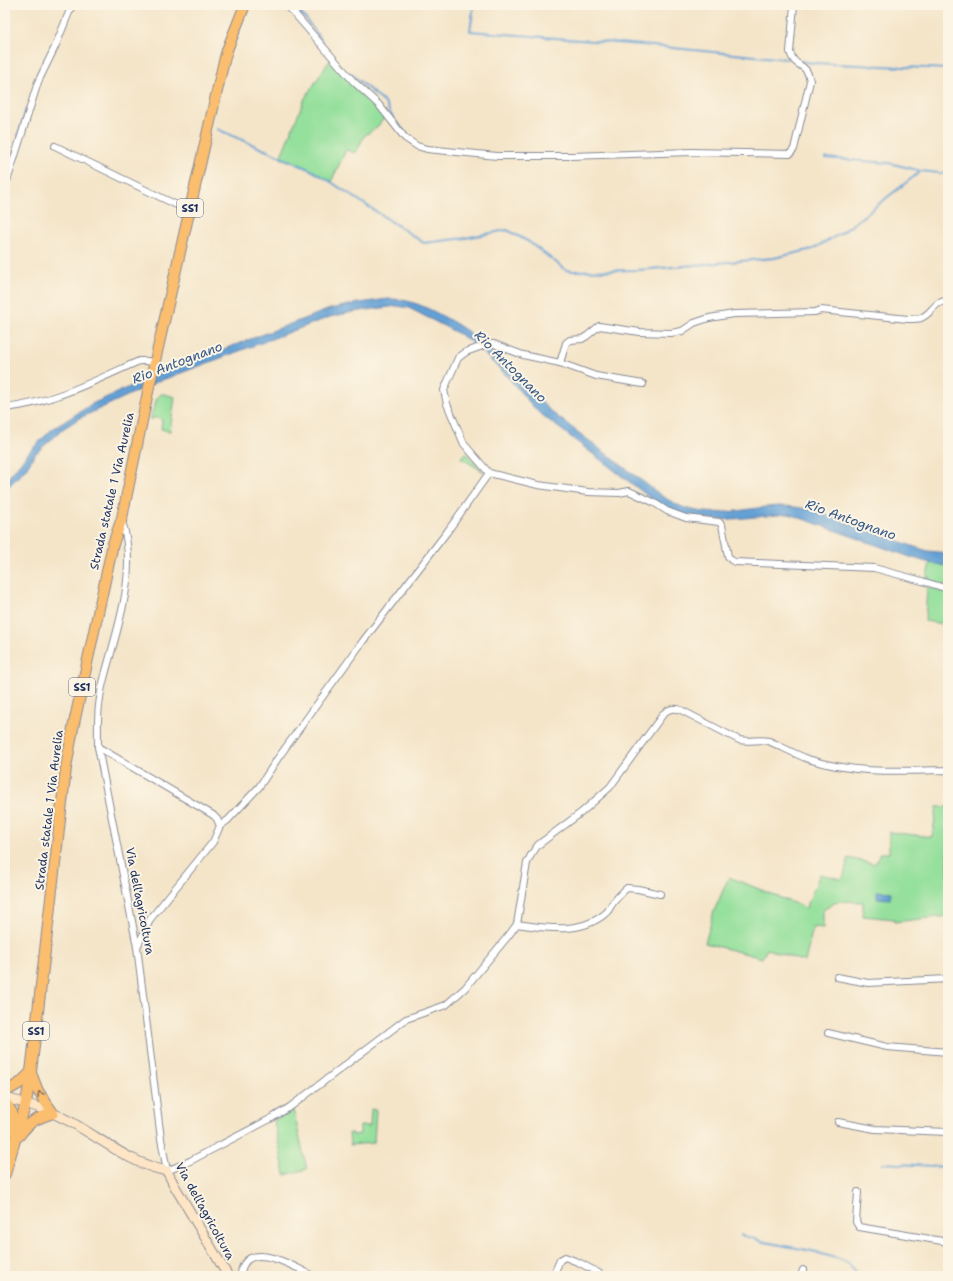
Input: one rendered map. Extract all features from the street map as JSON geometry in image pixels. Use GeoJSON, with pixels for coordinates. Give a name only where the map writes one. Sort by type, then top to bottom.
{"type":"FeatureCollection","features":[{"type":"Feature","properties":{"kind":"main road","name":"Strada statale 1 Via Aurelia"},"geometry":{"type":"LineString","coordinates":[[31,1072],[66,768],[73,728],[113,544],[122,518],[149,387],[227,50],[245,5]]}},
{"type":"Feature","properties":{"kind":"main road"},"geometry":{"type":"LineString","coordinates":[[5,1092],[20,1083],[31,1072],[38,1091],[53,1113],[34,1120],[27,1125],[15,1140]]}},
{"type":"Feature","properties":{"kind":"main road","name":"SS1"},"geometry":{"type":"LineString","coordinates":[[5,1174],[26,1103],[31,1072]]}},
{"type":"Feature","properties":{"kind":"main road"},"geometry":{"type":"LineString","coordinates":[[5,1102],[10,1108],[14,1117],[15,1140]]}},
{"type":"Feature","properties":{"kind":"street"},"geometry":{"type":"LineString","coordinates":[[5,184],[38,82],[55,47],[72,5]]}},
{"type":"Feature","properties":{"kind":"street"},"geometry":{"type":"LineString","coordinates":[[288,5],[352,81],[378,105],[405,138],[412,144],[427,149],[504,156],[571,156],[691,152],[790,154],[794,149],[810,81],[809,73],[805,67],[796,63],[792,59],[790,52],[794,5]]}},
{"type":"Feature","properties":{"kind":"street"},"geometry":{"type":"LineString","coordinates":[[55,146],[189,211]]}},
{"type":"Feature","properties":{"kind":"street"},"geometry":{"type":"LineString","coordinates":[[560,363],[566,344],[570,340],[582,339],[599,326],[640,332],[671,333],[682,331],[694,323],[709,318],[734,314],[815,312],[821,310],[908,319],[921,318],[939,302],[948,301]]}},
{"type":"Feature","properties":{"kind":"street"},"geometry":{"type":"LineString","coordinates":[[643,384],[596,376],[560,363],[522,355],[494,344],[488,344],[466,352],[458,358],[444,390],[447,404],[464,444],[489,473],[538,485],[588,492],[619,493],[629,491],[653,502],[667,511],[686,518],[719,522],[722,525],[728,556],[735,562],[874,568],[948,589]]}},
{"type":"Feature","properties":{"kind":"street"},"geometry":{"type":"LineString","coordinates":[[5,408],[39,401],[77,389],[139,361],[147,361],[154,365]]}},
{"type":"Feature","properties":{"kind":"street"},"geometry":{"type":"LineString","coordinates":[[137,947],[151,918],[213,842],[220,826],[228,820],[259,787],[278,758],[363,641],[489,473]]}},
{"type":"Feature","properties":{"kind":"street","name":"Via dell'agricoltura"},"geometry":{"type":"LineString","coordinates":[[122,518],[128,559],[124,603],[100,697],[97,723],[98,747],[137,947],[161,1139],[167,1171],[228,1276]]}},
{"type":"Feature","properties":{"kind":"street"},"geometry":{"type":"LineString","coordinates":[[5,1098],[26,1103],[53,1113],[83,1129],[119,1152],[137,1161],[167,1171],[190,1161],[272,1118],[299,1101],[406,1019],[446,1005],[465,988],[509,936],[517,924],[522,902],[525,873],[531,855],[538,845],[582,812],[610,787],[664,713],[669,709],[675,708],[681,710],[739,740],[768,741],[808,759],[832,765],[886,771],[948,770]]}},
{"type":"Feature","properties":{"kind":"street"},"geometry":{"type":"LineString","coordinates":[[98,747],[213,815],[217,819],[220,826]]}},
{"type":"Feature","properties":{"kind":"street"},"geometry":{"type":"LineString","coordinates":[[517,924],[546,928],[578,927],[596,920],[608,911],[610,906],[626,888],[660,894]]}},
{"type":"Feature","properties":{"kind":"street"},"geometry":{"type":"LineString","coordinates":[[837,977],[873,983],[948,979]]}},
{"type":"Feature","properties":{"kind":"street"},"geometry":{"type":"LineString","coordinates":[[828,1033],[887,1047],[948,1052]]}},
{"type":"Feature","properties":{"kind":"street"},"geometry":{"type":"LineString","coordinates":[[838,1122],[875,1129],[948,1132]]}},
{"type":"Feature","properties":{"kind":"street"},"geometry":{"type":"LineString","coordinates":[[858,1192],[856,1222],[859,1227],[948,1242]]}},
{"type":"Feature","properties":{"kind":"street"},"geometry":{"type":"LineString","coordinates":[[241,1276],[242,1267],[246,1260],[258,1256],[272,1257],[281,1260],[313,1276]]}},
{"type":"Feature","properties":{"kind":"street"},"geometry":{"type":"LineString","coordinates":[[553,1276],[560,1260],[565,1257],[604,1276]]}},
{"type":"Feature","properties":{"kind":"green space"},"geometry":{"type":"Polygon","coordinates":[[[330,60],[377,106],[385,117],[377,127],[364,136],[356,153],[346,150],[331,182],[305,167],[280,158],[305,98],[330,60]]]}},
{"type":"Feature","properties":{"kind":"green space"},"geometry":{"type":"Polygon","coordinates":[[[161,394],[175,397],[170,431],[161,429],[162,420],[159,418],[150,420],[157,398],[161,394]]]}},
{"type":"Feature","properties":{"kind":"green space"},"geometry":{"type":"Polygon","coordinates":[[[466,453],[482,470],[484,472],[461,458],[466,453]]]}},
{"type":"Feature","properties":{"kind":"green space"},"geometry":{"type":"Polygon","coordinates":[[[930,563],[948,566],[948,587],[926,580],[930,563]]]}},
{"type":"Feature","properties":{"kind":"green space"},"geometry":{"type":"Polygon","coordinates":[[[927,587],[948,591],[948,625],[925,621],[927,587]]]}},
{"type":"Feature","properties":{"kind":"green space"},"geometry":{"type":"Polygon","coordinates":[[[937,807],[948,807],[948,916],[894,922],[894,919],[863,916],[863,902],[838,901],[823,910],[823,928],[813,927],[805,962],[767,949],[762,958],[705,943],[714,911],[729,877],[806,908],[820,874],[841,879],[844,876],[848,858],[875,864],[880,853],[889,853],[889,832],[932,837],[937,807]]]}},
{"type":"Feature","properties":{"kind":"green space"},"geometry":{"type":"Polygon","coordinates":[[[293,1109],[307,1169],[285,1175],[274,1121],[293,1109]]]}},
{"type":"Feature","properties":{"kind":"green space"},"geometry":{"type":"Polygon","coordinates":[[[371,1109],[376,1110],[374,1143],[350,1145],[349,1133],[352,1133],[353,1135],[360,1134],[360,1126],[370,1126],[371,1109]]]}},
{"type":"Feature","properties":{"kind":"water"},"geometry":{"type":"Polygon","coordinates":[[[388,299],[418,304],[445,317],[465,329],[501,359],[554,414],[662,496],[685,508],[704,512],[725,512],[779,506],[798,507],[816,511],[928,551],[948,553],[948,566],[930,563],[910,557],[789,514],[722,520],[687,517],[662,507],[537,411],[504,373],[475,345],[459,334],[409,308],[397,306],[353,312],[330,317],[157,382],[80,418],[64,428],[35,454],[25,470],[5,490],[5,482],[28,453],[51,430],[94,403],[158,374],[330,309],[388,299]]]}},
{"type":"Feature","properties":{"kind":"water"},"geometry":{"type":"Polygon","coordinates":[[[877,891],[891,892],[890,899],[877,898],[877,891]]]}},
{"type":"Feature","properties":{"kind":"waterway"},"geometry":{"type":"LineString","coordinates":[[293,5],[306,19],[322,41]]}},
{"type":"Feature","properties":{"kind":"waterway"},"geometry":{"type":"LineString","coordinates":[[474,5],[470,31],[642,45],[786,59]]}},
{"type":"Feature","properties":{"kind":"waterway"},"geometry":{"type":"LineString","coordinates":[[40,70],[45,60]]}},
{"type":"Feature","properties":{"kind":"waterway"},"geometry":{"type":"LineString","coordinates":[[800,61],[813,63],[948,69]]}},
{"type":"Feature","properties":{"kind":"waterway"},"geometry":{"type":"LineString","coordinates":[[350,73],[385,103],[394,120],[410,138]]}},
{"type":"Feature","properties":{"kind":"waterway"},"geometry":{"type":"LineString","coordinates":[[18,136],[26,109]]}},
{"type":"Feature","properties":{"kind":"waterway"},"geometry":{"type":"LineString","coordinates":[[217,129],[311,170],[424,243],[465,238],[507,230],[529,242],[566,270],[573,271],[639,270],[774,258],[813,249],[843,232],[921,171]]}},
{"type":"Feature","properties":{"kind":"waterway"},"geometry":{"type":"LineString","coordinates":[[825,158],[889,163],[921,171],[948,174]]}},
{"type":"Feature","properties":{"kind":"waterway"},"geometry":{"type":"LineString","coordinates":[[883,1163],[948,1167]]}},
{"type":"Feature","properties":{"kind":"waterway"},"geometry":{"type":"LineString","coordinates":[[741,1235],[765,1242],[812,1251],[842,1260],[848,1263],[858,1276]]}},
{"type":"Feature","properties":{"kind":"water label","name":"Rio Antognano"},"geometry":{"type":"Point","coordinates":[177,362]}},
{"type":"Feature","properties":{"kind":"water label","name":"Rio Antognano"},"geometry":{"type":"Point","coordinates":[511,366]}},
{"type":"Feature","properties":{"kind":"water label","name":"Rio Antognano"},"geometry":{"type":"Point","coordinates":[851,519]}}]}
